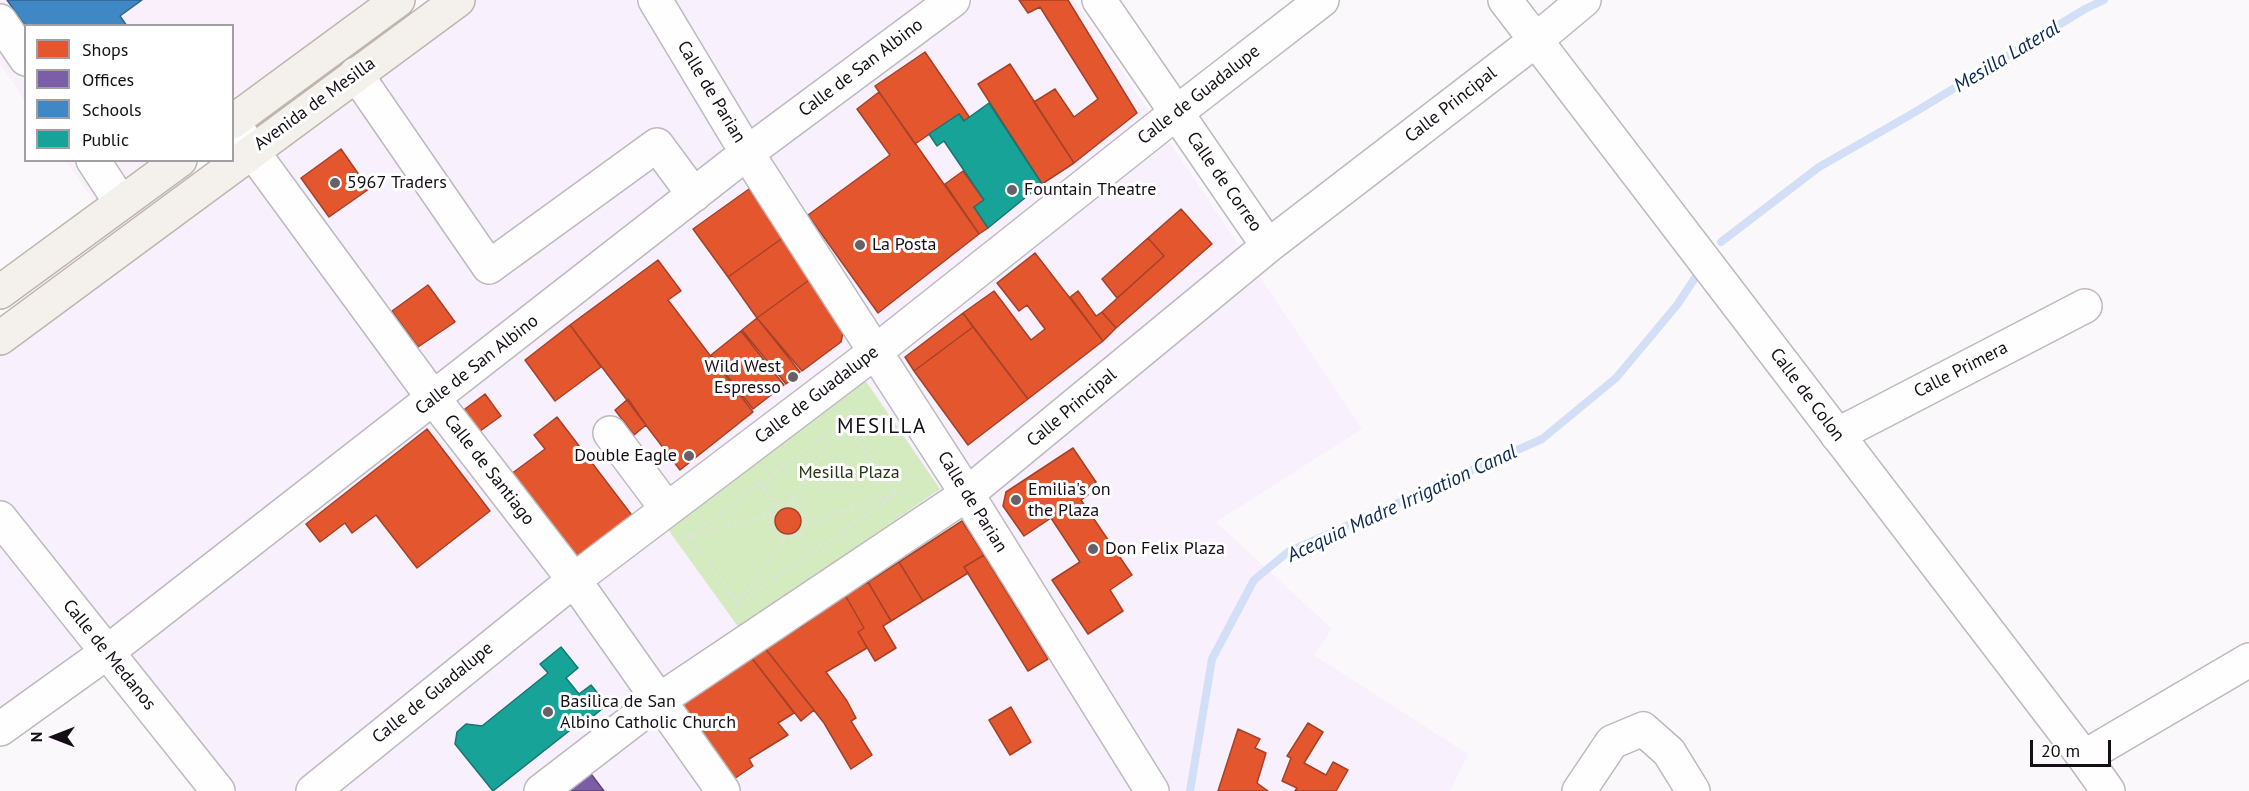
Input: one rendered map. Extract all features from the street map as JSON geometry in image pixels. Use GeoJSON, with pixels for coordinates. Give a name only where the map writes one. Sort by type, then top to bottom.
{"type":"FeatureCollection","features":[{"type":"Feature","properties":{"kind":"main road","name":"Avenida de Mesilla"},"geometry":{"type":"LineString","coordinates":[[234,121],[398,0]]}},
{"type":"Feature","properties":{"kind":"main road","name":"Avenida de Mesilla"},"geometry":{"type":"LineString","coordinates":[[0,338],[458,0]]}},
{"type":"Feature","properties":{"kind":"main road"},"geometry":{"type":"LineString","coordinates":[[0,292],[177,162]]}},
{"type":"Feature","properties":{"kind":"street","name":"Calle de Parian"},"geometry":{"type":"LineString","coordinates":[[655,0],[747,153],[968,494],[1152,791]]}},
{"type":"Feature","properties":{"kind":"street","name":"Calle de San Albino"},"geometry":{"type":"LineString","coordinates":[[0,729],[106,653],[747,153],[953,0]]}},
{"type":"Feature","properties":{"kind":"street","name":"Calle de Correo"},"geometry":{"type":"LineString","coordinates":[[1099,0],[1268,246]]}},
{"type":"Feature","properties":{"kind":"street","name":"Calle de Guadalupe"},"geometry":{"type":"LineString","coordinates":[[313,791],[574,580],[673,522],[875,352],[1322,0]]}},
{"type":"Feature","properties":{"kind":"street","name":"Calle de Colon"},"geometry":{"type":"LineString","coordinates":[[1505,0],[2108,791]]}},
{"type":"Feature","properties":{"kind":"street","name":"Calle Principal"},"geometry":{"type":"LineString","coordinates":[[541,791],[658,701],[968,494],[1268,246],[1536,40],[1584,0]]}},
{"type":"Feature","properties":{"kind":"street"},"geometry":{"type":"LineString","coordinates":[[0,21],[24,56]]}},
{"type":"Feature","properties":{"kind":"street"},"geometry":{"type":"LineString","coordinates":[[356,74],[489,267],[657,145],[694,195]]}},
{"type":"Feature","properties":{"kind":"street","name":"Calle de Santiago"},"geometry":{"type":"LineString","coordinates":[[234,124],[434,399],[574,580],[723,791]]}},
{"type":"Feature","properties":{"kind":"street"},"geometry":{"type":"LineString","coordinates":[[94,162],[121,203]]}},
{"type":"Feature","properties":{"kind":"street","name":"Calle Primera"},"geometry":{"type":"LineString","coordinates":[[1837,435],[2085,306]]}},
{"type":"Feature","properties":{"kind":"street"},"geometry":{"type":"LineString","coordinates":[[610,433],[673,522]]}},
{"type":"Feature","properties":{"kind":"street","name":"Calle de Medanos"},"geometry":{"type":"LineString","coordinates":[[0,518],[218,791]]}},
{"type":"Feature","properties":{"kind":"street"},"geometry":{"type":"LineString","coordinates":[[2084,757],[2249,660]]}},
{"type":"Feature","properties":{"kind":"street"},"geometry":{"type":"LineString","coordinates":[[1579,791],[1612,742],[1643,729],[1669,752],[1693,791]]}},
{"type":"Feature","properties":{"kind":"path"},"geometry":{"type":"LineString","coordinates":[[790,503],[845,421],[854,401]]}},
{"type":"Feature","properties":{"kind":"path"},"geometry":{"type":"LineString","coordinates":[[690,536],[845,421]]}},
{"type":"Feature","properties":{"kind":"path"},"geometry":{"type":"LineString","coordinates":[[845,421],[896,494]]}},
{"type":"Feature","properties":{"kind":"path"},"geometry":{"type":"LineString","coordinates":[[761,483],[776,507]]}},
{"type":"Feature","properties":{"kind":"path"},"geometry":{"type":"LineString","coordinates":[[738,604],[896,494]]}},
{"type":"Feature","properties":{"kind":"path"},"geometry":{"type":"LineString","coordinates":[[806,524],[896,494],[920,494]]}},
{"type":"Feature","properties":{"kind":"path"},"geometry":{"type":"LineString","coordinates":[[790,503],[798,504],[806,515],[806,524],[800,535],[785,538],[776,536],[769,525],[776,507],[790,503]]}},
{"type":"Feature","properties":{"kind":"path"},"geometry":{"type":"LineString","coordinates":[[690,536],[771,515]]}},
{"type":"Feature","properties":{"kind":"path"},"geometry":{"type":"LineString","coordinates":[[673,522],[690,536],[738,604]]}},
{"type":"Feature","properties":{"kind":"path"},"geometry":{"type":"LineString","coordinates":[[800,535],[812,553]]}},
{"type":"Feature","properties":{"kind":"path"},"geometry":{"type":"LineString","coordinates":[[734,615],[738,604],[785,538]]}},
{"type":"Feature","properties":{"kind":"shaded area"},"geometry":{"type":"Polygon","coordinates":[[[0,0],[381,0],[234,107],[234,24],[24,24],[24,100],[0,64],[0,0]]]}},
{"type":"Feature","properties":{"kind":"shaded area"},"geometry":{"type":"Polygon","coordinates":[[[470,0],[1074,0],[1362,429],[1216,522],[1332,629],[1314,655],[1468,754],[1450,791],[197,791],[83,646],[0,706],[0,347],[470,0]]]}},
{"type":"Feature","properties":{"kind":"shaded area"},"geometry":{"type":"Polygon","coordinates":[[[67,162],[159,162],[97,206],[67,162]]]}},
{"type":"Feature","properties":{"kind":"green space","name":"Mesilla Plaza"},"geometry":{"type":"Polygon","coordinates":[[[865,380],[940,489],[739,628],[664,524],[865,380]]]}},
{"type":"Feature","properties":{"kind":"building: Shops"},"geometry":{"type":"Polygon","coordinates":[[[1019,0],[1068,0],[1137,113],[1074,163],[1034,102],[1055,89],[1074,117],[1098,99],[1040,7],[1028,13],[1019,0]]]}},
{"type":"Feature","properties":{"kind":"building: Shops"},"geometry":{"type":"Polygon","coordinates":[[[925,52],[970,118],[964,121],[959,114],[915,144],[875,86],[925,52]]]}},
{"type":"Feature","properties":{"kind":"building: Shops"},"geometry":{"type":"Polygon","coordinates":[[[1010,64],[1074,163],[1042,184],[978,84],[1010,64]]]}},
{"type":"Feature","properties":{"kind":"building: Shops"},"geometry":{"type":"Polygon","coordinates":[[[879,92],[979,234],[878,313],[808,215],[890,155],[857,109],[879,92]]]}},
{"type":"Feature","properties":{"kind":"building: Shops","name":"5967 Traders"},"geometry":{"type":"Polygon","coordinates":[[[341,149],[369,189],[329,217],[301,178],[341,149]]]}},
{"type":"Feature","properties":{"kind":"building: Shops"},"geometry":{"type":"Polygon","coordinates":[[[963,171],[984,200],[974,207],[988,228],[979,234],[945,184],[963,171]]]}},
{"type":"Feature","properties":{"kind":"building: Shops"},"geometry":{"type":"Polygon","coordinates":[[[749,189],[784,237],[728,277],[693,229],[749,189]]]}},
{"type":"Feature","properties":{"kind":"building: Shops"},"geometry":{"type":"Polygon","coordinates":[[[1181,209],[1212,244],[1116,328],[1102,312],[1164,256],[1148,238],[1181,209]]]}},
{"type":"Feature","properties":{"kind":"building: Shops"},"geometry":{"type":"Polygon","coordinates":[[[784,237],[812,278],[757,318],[728,277],[784,237]]]}},
{"type":"Feature","properties":{"kind":"building: Shops"},"geometry":{"type":"Polygon","coordinates":[[[1148,238],[1164,256],[1117,298],[1102,279],[1148,238]]]}},
{"type":"Feature","properties":{"kind":"building: Shops"},"geometry":{"type":"Polygon","coordinates":[[[1035,253],[1103,341],[1028,399],[963,313],[994,291],[1031,340],[1045,329],[1027,305],[1019,311],[997,283],[1035,253]]]}},
{"type":"Feature","properties":{"kind":"building: Shops"},"geometry":{"type":"Polygon","coordinates":[[[658,260],[681,291],[668,300],[753,412],[680,470],[570,325],[658,260]]]}},
{"type":"Feature","properties":{"kind":"building: Shops"},"geometry":{"type":"Polygon","coordinates":[[[812,278],[844,328],[841,342],[802,371],[757,318],[812,278]]]}},
{"type":"Feature","properties":{"kind":"building: Shops"},"geometry":{"type":"Polygon","coordinates":[[[428,285],[455,322],[418,347],[392,311],[428,285]]]}},
{"type":"Feature","properties":{"kind":"building: Shops"},"geometry":{"type":"Polygon","coordinates":[[[1078,291],[1096,316],[1102,312],[1116,328],[1103,341],[1070,297],[1078,291]]]}},
{"type":"Feature","properties":{"kind":"building: Shops"},"geometry":{"type":"Polygon","coordinates":[[[963,313],[973,327],[914,371],[905,357],[963,313]]]}},
{"type":"Feature","properties":{"kind":"building: Shops"},"geometry":{"type":"Polygon","coordinates":[[[757,318],[800,372],[786,384],[742,330],[757,318]]]}},
{"type":"Feature","properties":{"kind":"building: Shops"},"geometry":{"type":"Polygon","coordinates":[[[570,325],[601,367],[555,401],[525,360],[570,325]]]}},
{"type":"Feature","properties":{"kind":"building: Shops"},"geometry":{"type":"Polygon","coordinates":[[[973,327],[1028,399],[968,445],[914,371],[973,327]]]}},
{"type":"Feature","properties":{"kind":"building: Shops"},"geometry":{"type":"Polygon","coordinates":[[[741,331],[784,385],[753,409],[711,355],[741,331]]]}},
{"type":"Feature","properties":{"kind":"building: Shops"},"geometry":{"type":"Polygon","coordinates":[[[485,394],[501,416],[476,434],[461,412],[485,394]]]}},
{"type":"Feature","properties":{"kind":"building: Shops"},"geometry":{"type":"Polygon","coordinates":[[[628,399],[646,425],[634,435],[615,410],[628,399]]]}},
{"type":"Feature","properties":{"kind":"building: Shops"},"geometry":{"type":"Polygon","coordinates":[[[557,417],[634,518],[573,564],[507,477],[545,449],[534,435],[557,417]]]}},
{"type":"Feature","properties":{"kind":"building: Shops"},"geometry":{"type":"Polygon","coordinates":[[[427,429],[490,511],[417,568],[376,515],[352,533],[345,523],[320,542],[306,524],[427,429]]]}},
{"type":"Feature","properties":{"kind":"building: Shops","name":"Don Felix Plaza"},"geometry":{"type":"Polygon","coordinates":[[[1073,448],[1096,482],[1085,490],[1088,495],[1081,500],[1132,575],[1110,590],[1123,611],[1088,634],[1052,580],[1080,562],[1051,518],[1024,536],[1003,506],[1006,492],[1073,448]]]}},
{"type":"Feature","properties":{"kind":"building: Shops"},"geometry":{"type":"Polygon","coordinates":[[[788,508],[797,512],[801,521],[797,530],[788,534],[779,530],[775,521],[779,512],[788,508]]]}},
{"type":"Feature","properties":{"kind":"building: Shops"},"geometry":{"type":"Polygon","coordinates":[[[962,521],[984,555],[964,567],[968,573],[923,601],[899,562],[962,521]]]}},
{"type":"Feature","properties":{"kind":"building: Shops"},"geometry":{"type":"Polygon","coordinates":[[[984,555],[1048,659],[1028,671],[964,567],[984,555]]]}},
{"type":"Feature","properties":{"kind":"building: Shops"},"geometry":{"type":"Polygon","coordinates":[[[899,562],[923,601],[891,621],[868,582],[899,562]]]}},
{"type":"Feature","properties":{"kind":"building: Shops"},"geometry":{"type":"Polygon","coordinates":[[[868,582],[891,621],[883,626],[896,648],[875,661],[858,632],[864,628],[845,595],[868,582]]]}},
{"type":"Feature","properties":{"kind":"building: Shops"},"geometry":{"type":"Polygon","coordinates":[[[845,595],[864,628],[858,632],[867,648],[826,672],[847,701],[856,718],[851,721],[872,755],[851,769],[824,723],[764,647],[802,626],[845,595]]]}},
{"type":"Feature","properties":{"kind":"building: Shops"},"geometry":{"type":"Polygon","coordinates":[[[764,647],[814,710],[801,721],[751,657],[764,647]]]}},
{"type":"Feature","properties":{"kind":"building: Shops"},"geometry":{"type":"Polygon","coordinates":[[[751,657],[794,713],[778,723],[788,735],[749,759],[753,766],[734,779],[680,704],[751,657]]]}},
{"type":"Feature","properties":{"kind":"building: Shops"},"geometry":{"type":"Polygon","coordinates":[[[1011,707],[1031,742],[1010,755],[989,720],[1011,707]]]}},
{"type":"Feature","properties":{"kind":"building: Shops"},"geometry":{"type":"Polygon","coordinates":[[[1308,723],[1323,732],[1304,763],[1326,775],[1333,762],[1348,770],[1336,791],[1295,791],[1297,788],[1282,781],[1291,758],[1287,756],[1308,723]]]}},
{"type":"Feature","properties":{"kind":"building: Shops"},"geometry":{"type":"Polygon","coordinates":[[[1238,729],[1260,739],[1255,748],[1266,753],[1257,783],[1268,791],[1218,791],[1238,729]]]}},
{"type":"Feature","properties":{"kind":"building: Offices"},"geometry":{"type":"Polygon","coordinates":[[[588,770],[604,791],[560,791],[588,770]]]}},
{"type":"Feature","properties":{"kind":"building: Schools"},"geometry":{"type":"Polygon","coordinates":[[[7,0],[142,0],[120,16],[126,24],[24,24],[7,0]]]}},
{"type":"Feature","properties":{"kind":"building: Public"},"geometry":{"type":"Polygon","coordinates":[[[989,103],[1042,184],[988,228],[974,207],[984,200],[944,141],[937,146],[929,134],[959,114],[964,121],[989,103]]]}},
{"type":"Feature","properties":{"kind":"building: Public","name":"Basilica de San Albino Catholic Church"},"geometry":{"type":"Polygon","coordinates":[[[561,647],[578,668],[566,678],[579,694],[591,685],[607,705],[586,722],[583,720],[493,791],[455,744],[457,732],[466,724],[482,726],[548,673],[540,664],[561,647]]]}},
{"type":"Feature","properties":{"kind":"waterway","name":"Acequia Madre Irrigation Canal"},"geometry":{"type":"LineString","coordinates":[[1721,242],[1819,167],[2085,9],[2104,0]]}},
{"type":"Feature","properties":{"kind":"waterway","name":"Acequia Madre Irrigation Canal"},"geometry":{"type":"LineString","coordinates":[[1190,791],[1212,659],[1254,580],[1288,552],[1542,439],[1616,378],[1677,305],[1701,269]]}},
{"type":"Feature","properties":{"kind":"place","name":"5967 Traders"},"geometry":{"type":"Point","coordinates":[335,183]}},
{"type":"Feature","properties":{"kind":"place","name":"Fountain Theatre"},"geometry":{"type":"Point","coordinates":[1012,190]}},
{"type":"Feature","properties":{"kind":"place","name":"La Posta"},"geometry":{"type":"Point","coordinates":[860,245]}},
{"type":"Feature","properties":{"kind":"place","name":"Wild West Espresso"},"geometry":{"type":"Point","coordinates":[793,377]}},
{"type":"Feature","properties":{"kind":"place","name":"Double Eagle"},"geometry":{"type":"Point","coordinates":[689,456]}},
{"type":"Feature","properties":{"kind":"place","name":"Emilia's on the Plaza"},"geometry":{"type":"Point","coordinates":[1016,500]}},
{"type":"Feature","properties":{"kind":"place","name":"Don Felix Plaza"},"geometry":{"type":"Point","coordinates":[1093,549]}},
{"type":"Feature","properties":{"kind":"place","name":"Basilica de San Albino Catholic Church"},"geometry":{"type":"Point","coordinates":[548,712]}},
{"type":"Feature","properties":{"kind":"district","name":"MESILLA"},"geometry":{"type":"Point","coordinates":[882,427]}},
{"type":"Feature","properties":{"kind":"water label","name":"Mesilla Lateral"},"geometry":{"type":"Point","coordinates":[2007,57]}}]}
